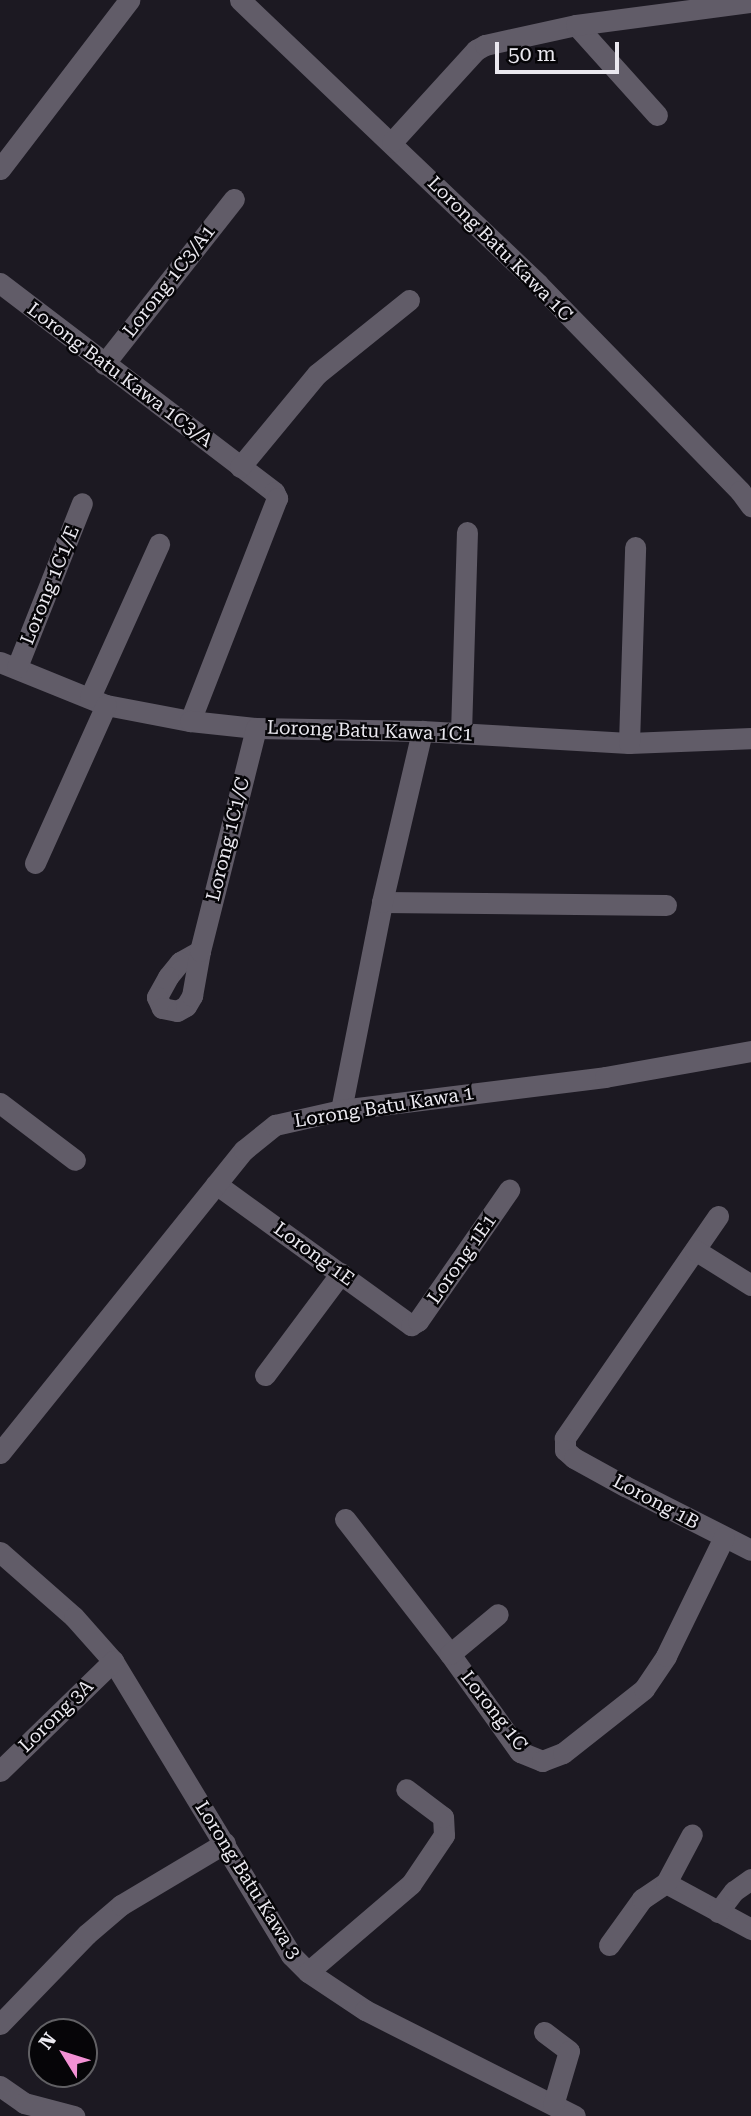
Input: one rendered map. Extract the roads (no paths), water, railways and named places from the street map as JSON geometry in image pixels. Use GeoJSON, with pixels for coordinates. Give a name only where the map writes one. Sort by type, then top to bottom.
{"type":"FeatureCollection","features":[{"type":"Feature","properties":{"kind":"street"},"geometry":{"type":"LineString","coordinates":[[0,169],[129,0]]}},
{"type":"Feature","properties":{"kind":"street","name":"Lorong Batu Kawa 1C"},"geometry":{"type":"LineString","coordinates":[[240,0],[538,284],[740,491],[751,506]]}},
{"type":"Feature","properties":{"kind":"street"},"geometry":{"type":"LineString","coordinates":[[392,142],[476,50],[492,43],[576,25],[632,9],[751,2]]}},
{"type":"Feature","properties":{"kind":"street"},"geometry":{"type":"LineString","coordinates":[[576,25],[657,115]]}},
{"type":"Feature","properties":{"kind":"street","name":"Lorong 1C3/A1"},"geometry":{"type":"LineString","coordinates":[[104,364],[234,199]]}},
{"type":"Feature","properties":{"kind":"street","name":"Lorong Batu Kawa 1C3/A"},"geometry":{"type":"LineString","coordinates":[[0,283],[274,492],[277,505],[190,721]]}},
{"type":"Feature","properties":{"kind":"street"},"geometry":{"type":"LineString","coordinates":[[240,467],[253,447],[317,374],[409,300]]}},
{"type":"Feature","properties":{"kind":"street","name":"Lorong 1C1/E"},"geometry":{"type":"LineString","coordinates":[[9,664],[82,503]]}},
{"type":"Feature","properties":{"kind":"street"},"geometry":{"type":"LineString","coordinates":[[461,733],[467,532]]}},
{"type":"Feature","properties":{"kind":"street"},"geometry":{"type":"LineString","coordinates":[[35,863],[159,544]]}},
{"type":"Feature","properties":{"kind":"street"},"geometry":{"type":"LineString","coordinates":[[629,743],[635,547]]}},
{"type":"Feature","properties":{"kind":"street","name":"Lorong Batu Kawa 1C1"},"geometry":{"type":"LineString","coordinates":[[9,664],[98,701],[190,721],[256,728],[422,731],[629,743],[751,738]]}},
{"type":"Feature","properties":{"kind":"street","name":"Lorong 1C1/C"},"geometry":{"type":"LineString","coordinates":[[200,951],[256,728]]}},
{"type":"Feature","properties":{"kind":"street"},"geometry":{"type":"LineString","coordinates":[[341,1110],[382,902],[422,731]]}},
{"type":"Feature","properties":{"kind":"street"},"geometry":{"type":"LineString","coordinates":[[382,902],[666,905]]}},
{"type":"Feature","properties":{"kind":"street","name":"Lorong Batu Kawa 1"},"geometry":{"type":"LineString","coordinates":[[0,1452],[243,1150],[275,1125],[341,1110],[605,1077],[751,1051]]}},
{"type":"Feature","properties":{"kind":"street"},"geometry":{"type":"LineString","coordinates":[[0,1103],[75,1160]]}},
{"type":"Feature","properties":{"kind":"street","name":"Lorong 1E"},"geometry":{"type":"LineString","coordinates":[[216,1184],[411,1325]]}},
{"type":"Feature","properties":{"kind":"street","name":"Lorong 1E1"},"geometry":{"type":"LineString","coordinates":[[411,1325],[418,1321],[509,1190]]}},
{"type":"Feature","properties":{"kind":"street"},"geometry":{"type":"LineString","coordinates":[[718,1216],[695,1250],[751,1285]]}},
{"type":"Feature","properties":{"kind":"street","name":"Lorong 1B"},"geometry":{"type":"LineString","coordinates":[[695,1250],[565,1438],[565,1450],[574,1458],[723,1538],[751,1550]]}},
{"type":"Feature","properties":{"kind":"street"},"geometry":{"type":"LineString","coordinates":[[265,1375],[341,1273]]}},
{"type":"Feature","properties":{"kind":"street","name":"Lorong 1C"},"geometry":{"type":"LineString","coordinates":[[345,1519],[450,1654],[520,1752],[542,1761],[563,1753],[644,1689],[666,1656],[723,1538]]}},
{"type":"Feature","properties":{"kind":"street","name":"Lorong Batu Kawa 3"},"geometry":{"type":"LineString","coordinates":[[0,1552],[74,1617],[113,1661],[291,1955],[308,1972],[365,2010],[575,2116]]}},
{"type":"Feature","properties":{"kind":"street"},"geometry":{"type":"LineString","coordinates":[[450,1654],[498,1614]]}},
{"type":"Feature","properties":{"kind":"street","name":"Lorong 3A"},"geometry":{"type":"LineString","coordinates":[[0,1771],[113,1661]]}},
{"type":"Feature","properties":{"kind":"street"},"geometry":{"type":"LineString","coordinates":[[308,1972],[411,1884],[444,1835],[443,1817],[406,1788]]}},
{"type":"Feature","properties":{"kind":"street"},"geometry":{"type":"LineString","coordinates":[[610,1945],[642,1899],[666,1882],[692,1834]]}},
{"type":"Feature","properties":{"kind":"street"},"geometry":{"type":"LineString","coordinates":[[0,2024],[87,1934],[121,1905],[225,1843]]}},
{"type":"Feature","properties":{"kind":"street"},"geometry":{"type":"LineString","coordinates":[[718,1912],[734,1891],[751,1879]]}},
{"type":"Feature","properties":{"kind":"street"},"geometry":{"type":"LineString","coordinates":[[666,1882],[751,1929]]}},
{"type":"Feature","properties":{"kind":"street"},"geometry":{"type":"LineString","coordinates":[[544,2032],[569,2051],[553,2105]]}},
{"type":"Feature","properties":{"kind":"street"},"geometry":{"type":"LineString","coordinates":[[0,2086],[24,2102],[74,2116]]}}]}
